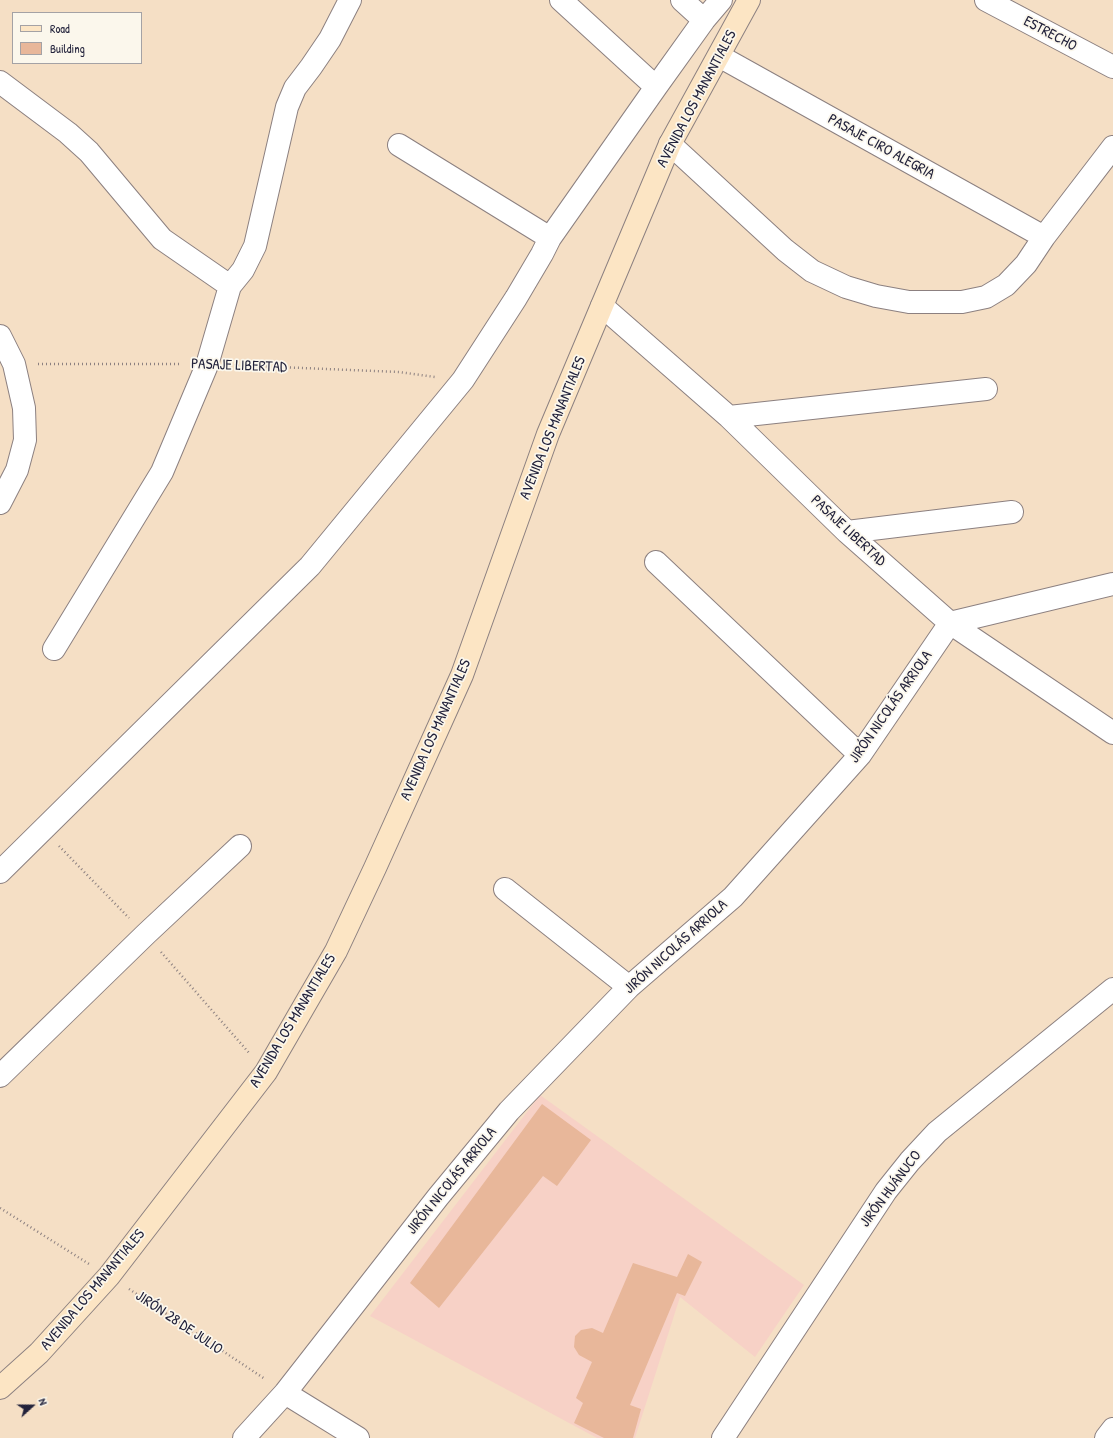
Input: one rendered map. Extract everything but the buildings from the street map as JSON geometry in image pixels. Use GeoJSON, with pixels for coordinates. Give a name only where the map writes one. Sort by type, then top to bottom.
{"type":"FeatureCollection","features":[{"type":"Feature","properties":{"kind":"street"},"geometry":{"type":"LineString","coordinates":[[54,649],[162,472],[206,365],[230,286],[243,270],[255,246],[287,107],[294,88],[311,67],[330,39],[350,0]]}},
{"type":"Feature","properties":{"kind":"street"},"geometry":{"type":"LineString","coordinates":[[561,0],[656,87]]}},
{"type":"Feature","properties":{"kind":"street"},"geometry":{"type":"LineString","coordinates":[[682,0],[704,20]]}},
{"type":"Feature","properties":{"kind":"street"},"geometry":{"type":"LineString","coordinates":[[0,872],[310,566],[463,380],[516,298],[550,238],[704,20],[721,0]]}},
{"type":"Feature","properties":{"kind":"street","name":"AVENIDA LOS MANANTIALES"},"geometry":{"type":"LineString","coordinates":[[0,1388],[39,1353],[109,1276],[266,1072],[336,951],[462,674],[548,434],[670,144],[749,0]]}},
{"type":"Feature","properties":{"kind":"street","name":"ESTRECHO"},"geometry":{"type":"LineString","coordinates":[[986,0],[1113,67]]}},
{"type":"Feature","properties":{"kind":"street","name":"PASAJE CIRO ALEGRIA"},"geometry":{"type":"LineString","coordinates":[[719,56],[1044,237]]}},
{"type":"Feature","properties":{"kind":"street"},"geometry":{"type":"LineString","coordinates":[[0,82],[68,133],[89,152],[162,239],[230,286]]}},
{"type":"Feature","properties":{"kind":"street"},"geometry":{"type":"LineString","coordinates":[[670,144],[784,250],[812,271],[846,287],[876,296],[909,302],[962,302],[986,297],[1006,285],[1026,264],[1044,237],[1113,147]]}},
{"type":"Feature","properties":{"kind":"street"},"geometry":{"type":"LineString","coordinates":[[399,145],[550,238]]}},
{"type":"Feature","properties":{"kind":"street","name":"PASAJE LIBERTAD"},"geometry":{"type":"LineString","coordinates":[[602,306],[729,417],[847,532],[950,623],[1113,733]]}},
{"type":"Feature","properties":{"kind":"street"},"geometry":{"type":"LineString","coordinates":[[0,336],[14,364],[24,408],[26,440],[17,470],[0,503]]}},
{"type":"Feature","properties":{"kind":"street"},"geometry":{"type":"LineString","coordinates":[[729,417],[986,389]]}},
{"type":"Feature","properties":{"kind":"street"},"geometry":{"type":"LineString","coordinates":[[847,532],[1012,512]]}},
{"type":"Feature","properties":{"kind":"street"},"geometry":{"type":"LineString","coordinates":[[656,562],[860,754]]}},
{"type":"Feature","properties":{"kind":"street"},"geometry":{"type":"LineString","coordinates":[[950,623],[1113,584]]}},
{"type":"Feature","properties":{"kind":"street","name":"JIRÓN NICOLÁS ARRIOLA"},"geometry":{"type":"LineString","coordinates":[[244,1438],[285,1393],[438,1197],[509,1111],[629,987],[733,897],[860,754],[950,623]]}},
{"type":"Feature","properties":{"kind":"street"},"geometry":{"type":"LineString","coordinates":[[0,1076],[146,934],[240,846]]}},
{"type":"Feature","properties":{"kind":"street"},"geometry":{"type":"LineString","coordinates":[[505,889],[629,987]]}},
{"type":"Feature","properties":{"kind":"street","name":"JIRÓN HUÁNUCO"},"geometry":{"type":"LineString","coordinates":[[723,1438],[886,1191],[910,1161],[937,1132],[1113,989]]}},
{"type":"Feature","properties":{"kind":"street"},"geometry":{"type":"LineString","coordinates":[[285,1393],[358,1438]]}},
{"type":"Feature","properties":{"kind":"street"},"geometry":{"type":"LineString","coordinates":[[1106,1438],[1113,1429]]}},
{"type":"Feature","properties":{"kind":"path","name":"PASAJE LIBERTAD"},"geometry":{"type":"LineString","coordinates":[[14,364],[206,365],[399,372],[463,380]]}},
{"type":"Feature","properties":{"kind":"path","name":"JIRÓN 28 DE JULIO"},"geometry":{"type":"LineString","coordinates":[[0,1208],[109,1276],[285,1393]]}},
{"type":"Feature","properties":{"kind":"shaded area"},"geometry":{"type":"Polygon","coordinates":[[[540,1095],[804,1285],[755,1357],[680,1297],[635,1438],[597,1438],[370,1316],[540,1095]]]}}]}
